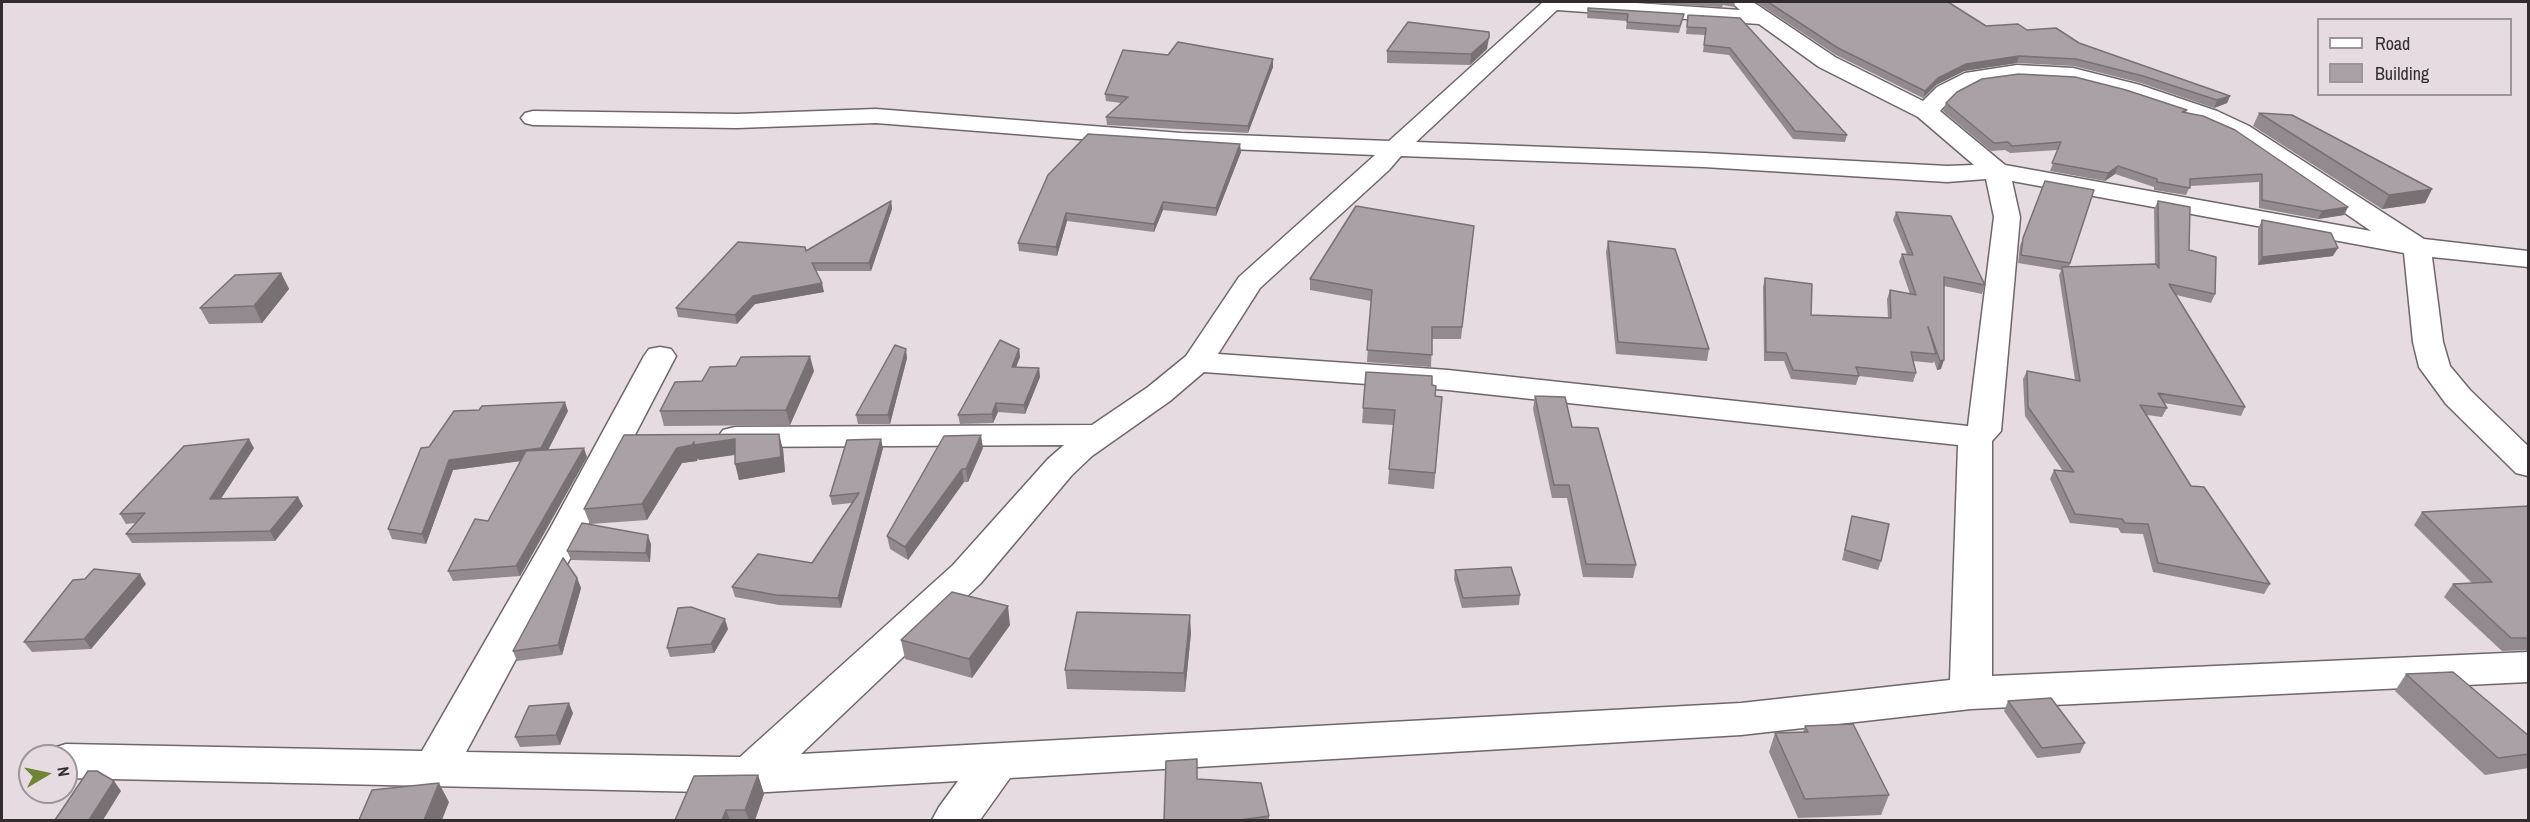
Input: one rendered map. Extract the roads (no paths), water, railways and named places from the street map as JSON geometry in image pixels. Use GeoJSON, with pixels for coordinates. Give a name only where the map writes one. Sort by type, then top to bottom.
{"type":"FeatureCollection","features":[{"type":"Feature","properties":{"kind":"street"},"geometry":{"type":"LineString","coordinates":[[1197,362],[1448,380],[1975,437],[1983,431],[2007,217],[1997,171],[1926,112],[1827,62],[1741,2]]}},
{"type":"Feature","properties":{"kind":"street"},"geometry":{"type":"LineString","coordinates":[[750,775],[967,574],[1060,467],[1099,435],[1159,394],[1197,362],[1231,308],[1250,283],[1380,165],[1393,150],[1545,8],[1554,4],[1762,18]]}},
{"type":"Feature","properties":{"kind":"street"},"geometry":{"type":"LineString","coordinates":[[1926,112],[1945,92],[1973,78],[2017,72],[2073,75],[2132,90],[2209,116],[2241,131],[2370,218],[2418,247]]}},
{"type":"Feature","properties":{"kind":"street"},"geometry":{"type":"LineString","coordinates":[[533,118],[737,121],[876,116],[1180,141],[1684,159],[1947,174],[1997,171],[2418,247],[2529,259]]}},
{"type":"Feature","properties":{"kind":"street"},"geometry":{"type":"LineString","coordinates":[[2418,247],[2428,342],[2435,367],[2457,397],[2529,465]]}},
{"type":"Feature","properties":{"kind":"street"},"geometry":{"type":"LineString","coordinates":[[434,769],[570,527],[634,438],[660,356]]}},
{"type":"Feature","properties":{"kind":"street"},"geometry":{"type":"LineString","coordinates":[[699,438],[1099,435]]}},
{"type":"Feature","properties":{"kind":"street"},"geometry":{"type":"LineString","coordinates":[[1971,693],[1975,437]]}},
{"type":"Feature","properties":{"kind":"street"},"geometry":{"type":"LineString","coordinates":[[78,762],[750,775],[1741,719],[1971,693],[2529,667]]}},
{"type":"Feature","properties":{"kind":"street"},"geometry":{"type":"LineString","coordinates":[[955,820],[997,761]]}}]}
